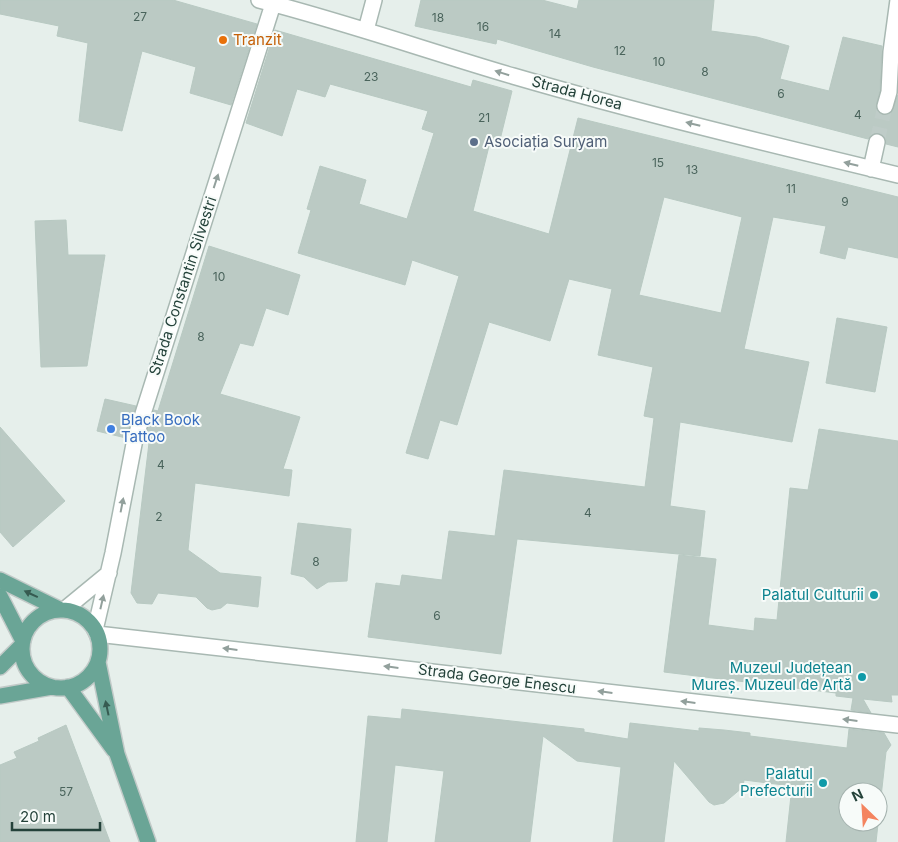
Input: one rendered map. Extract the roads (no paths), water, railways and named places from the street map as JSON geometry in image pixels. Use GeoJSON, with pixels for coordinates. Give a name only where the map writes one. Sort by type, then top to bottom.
{"type":"FeatureCollection","features":[{"type":"Feature","properties":{"kind":"main road"},"geometry":{"type":"LineString","coordinates":[[0,580],[63,610],[76,613],[87,620],[96,632],[100,646],[98,662],[117,754],[148,842]]}},
{"type":"Feature","properties":{"kind":"main road"},"geometry":{"type":"LineString","coordinates":[[0,596],[23,643],[25,664],[30,672],[44,684],[52,687]]}},
{"type":"Feature","properties":{"kind":"main road"},"geometry":{"type":"LineString","coordinates":[[0,667],[23,643],[28,629],[36,619],[48,612],[63,610]]}},
{"type":"Feature","properties":{"kind":"main road"},"geometry":{"type":"LineString","coordinates":[[0,696],[76,685],[89,676],[98,662]]}},
{"type":"Feature","properties":{"kind":"main road"},"geometry":{"type":"LineString","coordinates":[[68,687],[117,754]]}},
{"type":"Feature","properties":{"kind":"street"},"geometry":{"type":"LineString","coordinates":[[366,30],[374,0]]}},
{"type":"Feature","properties":{"kind":"street"},"geometry":{"type":"LineString","coordinates":[[887,99],[898,0]]}},
{"type":"Feature","properties":{"kind":"street","name":"Strada Horea"},"geometry":{"type":"LineString","coordinates":[[266,2],[366,30],[512,76],[679,121],[898,176]]}},
{"type":"Feature","properties":{"kind":"street","name":"Strada Constantin Silvestri"},"geometry":{"type":"LineString","coordinates":[[96,632],[135,439],[266,2]]}},
{"type":"Feature","properties":{"kind":"street"},"geometry":{"type":"LineString","coordinates":[[871,169],[877,142]]}},
{"type":"Feature","properties":{"kind":"street"},"geometry":{"type":"LineString","coordinates":[[63,610],[109,573]]}},
{"type":"Feature","properties":{"kind":"street","name":"Strada George Enescu"},"geometry":{"type":"LineString","coordinates":[[96,632],[898,726]]}},
{"type":"Feature","properties":{"kind":"tunnel"},"geometry":{"type":"LineString","coordinates":[[877,142],[885,106]]}},
{"type":"Feature","properties":{"kind":"place","name":"Tranzit"},"geometry":{"type":"Point","coordinates":[223,40]}},
{"type":"Feature","properties":{"kind":"place","name":"Asociația Suryam"},"geometry":{"type":"Point","coordinates":[474,142]}},
{"type":"Feature","properties":{"kind":"place","name":"Black Book Tattoo"},"geometry":{"type":"Point","coordinates":[111,429]}},
{"type":"Feature","properties":{"kind":"place","name":"Palatul Culturii"},"geometry":{"type":"Point","coordinates":[874,595]}},
{"type":"Feature","properties":{"kind":"place","name":"Muzeul Județean Mureș. Muzeul de Artă"},"geometry":{"type":"Point","coordinates":[862,677]}},
{"type":"Feature","properties":{"kind":"place","name":"Palatul Prefecturii"},"geometry":{"type":"Point","coordinates":[823,783]}}]}
